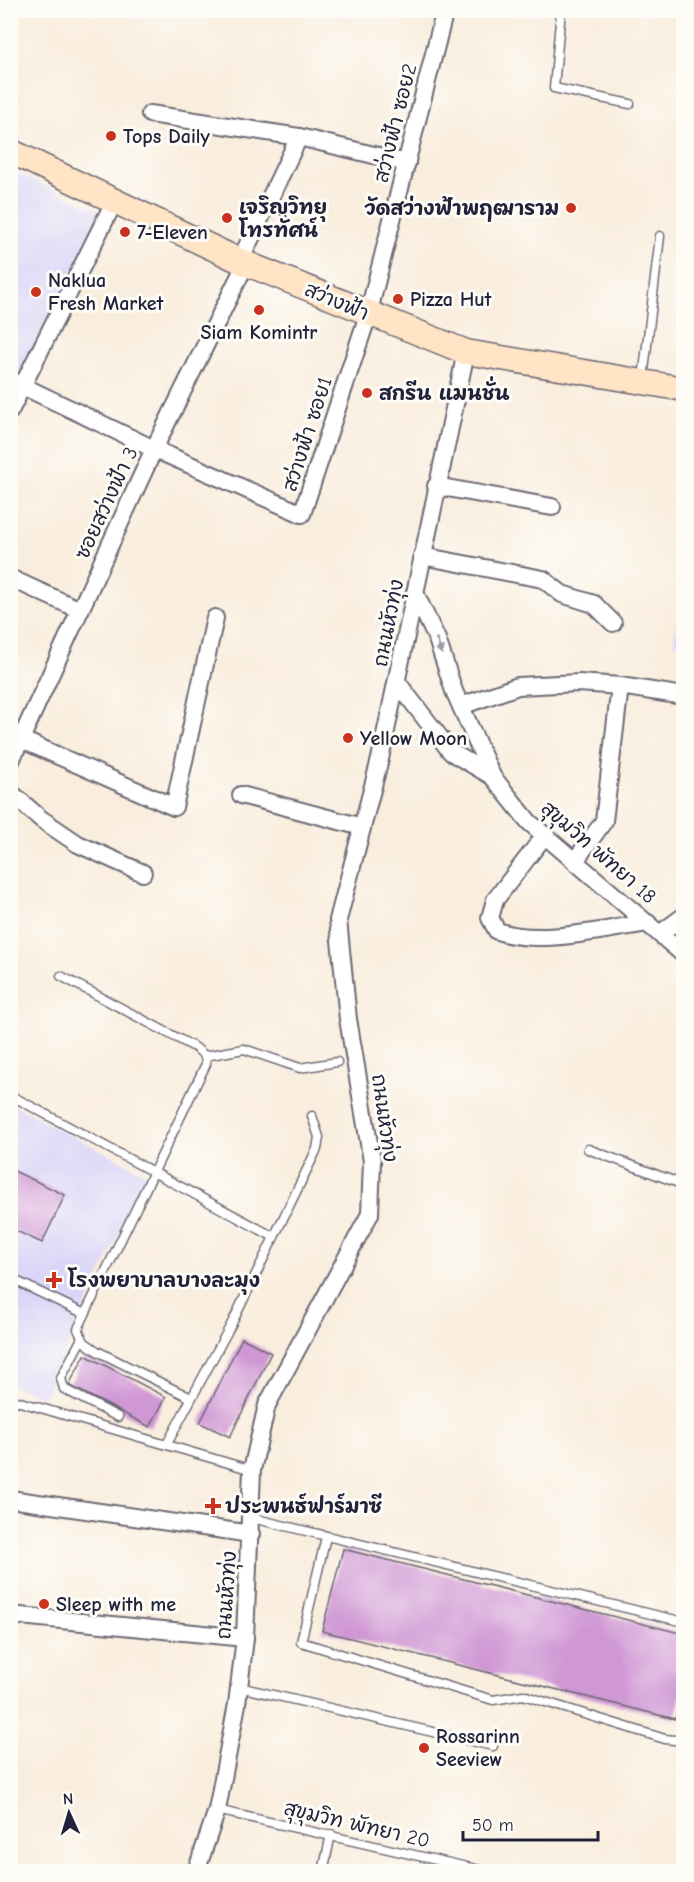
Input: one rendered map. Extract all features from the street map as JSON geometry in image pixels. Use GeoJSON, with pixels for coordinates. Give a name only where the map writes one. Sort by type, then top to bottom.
{"type":"FeatureCollection","features":[{"type":"Feature","properties":{"kind":"street","name":"สว่างฟ้า ซอย2"},"geometry":{"type":"LineString","coordinates":[[368,315],[445,10]]}},
{"type":"Feature","properties":{"kind":"street"},"geometry":{"type":"LineString","coordinates":[[150,114],[299,137],[407,163]]}},
{"type":"Feature","properties":{"kind":"street","name":"ซอยสว่างฟ้า 3"},"geometry":{"type":"LineString","coordinates":[[10,763],[299,137]]}},
{"type":"Feature","properties":{"kind":"street","name":"สว่างฟ้า"},"geometry":{"type":"LineString","coordinates":[[10,151],[243,262],[368,315],[466,352],[684,389]]}},
{"type":"Feature","properties":{"kind":"street"},"geometry":{"type":"LineString","coordinates":[[10,411],[17,383],[115,200]]}},
{"type":"Feature","properties":{"kind":"street","name":"สว่างฟ้า ซอย1"},"geometry":{"type":"LineString","coordinates":[[154,449],[302,514],[368,315]]}},
{"type":"Feature","properties":{"kind":"street","name":"ถนนหัวทุ่ง"},"geometry":{"type":"LineString","coordinates":[[195,1872],[217,1810],[239,1688],[245,1638],[252,1526],[252,1470],[267,1405],[370,1214],[372,1161],[348,1019],[338,920],[397,682],[436,486],[466,352]]}},
{"type":"Feature","properties":{"kind":"street"},"geometry":{"type":"LineString","coordinates":[[17,383],[154,449]]}},
{"type":"Feature","properties":{"kind":"street"},"geometry":{"type":"LineString","coordinates":[[436,486],[552,507]]}},
{"type":"Feature","properties":{"kind":"street"},"geometry":{"type":"LineString","coordinates":[[422,556],[543,579],[562,594],[594,604],[613,623]]}},
{"type":"Feature","properties":{"kind":"street"},"geometry":{"type":"LineString","coordinates":[[10,578],[80,610]]}},
{"type":"Feature","properties":{"kind":"street","name":"สุขุมวิท พัทยา 18"},"geometry":{"type":"LineString","coordinates":[[415,593],[437,639],[461,706],[492,776],[530,822],[545,836],[684,955]]}},
{"type":"Feature","properties":{"kind":"street"},"geometry":{"type":"LineString","coordinates":[[20,739],[174,807],[215,618]]}},
{"type":"Feature","properties":{"kind":"street","name":"สุขุมวิท พัทยา 18"},"geometry":{"type":"LineString","coordinates":[[397,682],[451,752],[492,776]]}},
{"type":"Feature","properties":{"kind":"street"},"geometry":{"type":"LineString","coordinates":[[461,706],[518,686],[579,683],[620,686],[684,696]]}},
{"type":"Feature","properties":{"kind":"street"},"geometry":{"type":"LineString","coordinates":[[575,861],[604,821],[620,686]]}},
{"type":"Feature","properties":{"kind":"street"},"geometry":{"type":"LineString","coordinates":[[10,792],[41,819],[78,844],[143,873]]}},
{"type":"Feature","properties":{"kind":"street"},"geometry":{"type":"LineString","coordinates":[[241,795],[362,827]]}},
{"type":"Feature","properties":{"kind":"street"},"geometry":{"type":"LineString","coordinates":[[545,836],[495,900],[490,918],[497,931],[512,936],[538,938],[655,928],[684,916]]}},
{"type":"Feature","properties":{"kind":"street"},"geometry":{"type":"LineString","coordinates":[[10,1499],[252,1526]]}},
{"type":"Feature","properties":{"kind":"street"},"geometry":{"type":"LineString","coordinates":[[10,1615],[245,1638]]}},
{"type":"Feature","properties":{"kind":"lane"},"geometry":{"type":"LineString","coordinates":[[561,10],[554,88],[630,104]]}},
{"type":"Feature","properties":{"kind":"lane"},"geometry":{"type":"LineString","coordinates":[[642,382],[660,236]]}},
{"type":"Feature","properties":{"kind":"lane"},"geometry":{"type":"LineString","coordinates":[[62,976],[183,1040],[205,1056],[244,1049],[300,1068],[337,1062]]}},
{"type":"Feature","properties":{"kind":"lane"},"geometry":{"type":"LineString","coordinates":[[191,1398],[97,1351],[82,1338],[78,1329],[204,1073],[205,1056]]}},
{"type":"Feature","properties":{"kind":"lane"},"geometry":{"type":"LineString","coordinates":[[10,1075],[10,1086]]}},
{"type":"Feature","properties":{"kind":"lane"},"geometry":{"type":"LineString","coordinates":[[10,1095],[274,1237]]}},
{"type":"Feature","properties":{"kind":"lane"},"geometry":{"type":"LineString","coordinates":[[166,1444],[274,1237],[320,1142],[312,1116]]}},
{"type":"Feature","properties":{"kind":"lane"},"geometry":{"type":"LineString","coordinates":[[588,1149],[684,1185]]}},
{"type":"Feature","properties":{"kind":"lane"},"geometry":{"type":"LineString","coordinates":[[10,1278],[86,1314]]}},
{"type":"Feature","properties":{"kind":"lane"},"geometry":{"type":"LineString","coordinates":[[82,1338],[61,1378],[64,1389],[118,1417]]}},
{"type":"Feature","properties":{"kind":"lane"},"geometry":{"type":"LineString","coordinates":[[10,1399],[252,1470]]}},
{"type":"Feature","properties":{"kind":"lane"},"geometry":{"type":"LineString","coordinates":[[252,1526],[326,1536],[684,1622]]}},
{"type":"Feature","properties":{"kind":"lane"},"geometry":{"type":"LineString","coordinates":[[326,1536],[301,1642],[493,1700],[524,1695],[665,1739],[684,1741]]}},
{"type":"Feature","properties":{"kind":"lane"},"geometry":{"type":"LineString","coordinates":[[239,1688],[493,1746]]}},
{"type":"Feature","properties":{"kind":"lane","name":"สุขุมวิท พัทยา 20"},"geometry":{"type":"LineString","coordinates":[[217,1810],[332,1834],[448,1867],[489,1872]]}},
{"type":"Feature","properties":{"kind":"lane"},"geometry":{"type":"LineString","coordinates":[[323,1872],[332,1834]]}},
{"type":"Feature","properties":{"kind":"shaded area","name":"Naklua Fresh Market"},"geometry":{"type":"Polygon","coordinates":[[[10,170],[102,212],[19,377],[10,372],[10,170]]]}},
{"type":"Feature","properties":{"kind":"shaded area"},"geometry":{"type":"Polygon","coordinates":[[[683,581],[683,644],[674,643],[683,581]]]}},
{"type":"Feature","properties":{"kind":"shaded area","name":"โรงพยาบาลบางละมุง"},"geometry":{"type":"Polygon","coordinates":[[[11,1104],[147,1174],[44,1397],[11,1385],[11,1104]]]}},
{"type":"Feature","properties":{"kind":"building"},"geometry":{"type":"Polygon","coordinates":[[[10,1169],[65,1195],[42,1243],[10,1228],[10,1169]]]}},
{"type":"Feature","properties":{"kind":"building"},"geometry":{"type":"Polygon","coordinates":[[[242,1338],[271,1353],[230,1437],[200,1423],[242,1338]]]}},
{"type":"Feature","properties":{"kind":"building"},"geometry":{"type":"Polygon","coordinates":[[[85,1355],[166,1397],[150,1427],[69,1385],[85,1355]]]}},
{"type":"Feature","properties":{"kind":"building"},"geometry":{"type":"Polygon","coordinates":[[[343,1549],[684,1634],[684,1684],[675,1719],[322,1631],[343,1549]]]}},
{"type":"Feature","properties":{"kind":"place","name":"Tops Daily"},"geometry":{"type":"Point","coordinates":[111,136]}},
{"type":"Feature","properties":{"kind":"place","name":"วัดสว่างฟ้าพฤฒาราม"},"geometry":{"type":"Point","coordinates":[571,208]}},
{"type":"Feature","properties":{"kind":"place","name":"เจริญวิทยุ โทรทัศน์"},"geometry":{"type":"Point","coordinates":[227,218]}},
{"type":"Feature","properties":{"kind":"place","name":"7-Eleven"},"geometry":{"type":"Point","coordinates":[125,232]}},
{"type":"Feature","properties":{"kind":"place","name":"Naklua Fresh Market"},"geometry":{"type":"Point","coordinates":[36,292]}},
{"type":"Feature","properties":{"kind":"place","name":"Pizza Hut"},"geometry":{"type":"Point","coordinates":[398,299]}},
{"type":"Feature","properties":{"kind":"place","name":"Siam Komintr"},"geometry":{"type":"Point","coordinates":[259,310]}},
{"type":"Feature","properties":{"kind":"place","name":"สกรีน แมนชั่น"},"geometry":{"type":"Point","coordinates":[367,393]}},
{"type":"Feature","properties":{"kind":"place","name":"Yellow Moon"},"geometry":{"type":"Point","coordinates":[348,738]}},
{"type":"Feature","properties":{"kind":"place","name":"โรงพยาบาลบางละมุง"},"geometry":{"type":"Point","coordinates":[54,1280]}},
{"type":"Feature","properties":{"kind":"place","name":"ประพนธ์ฟาร์มาซี"},"geometry":{"type":"Point","coordinates":[213,1506]}},
{"type":"Feature","properties":{"kind":"place","name":"Sleep with me"},"geometry":{"type":"Point","coordinates":[44,1604]}},
{"type":"Feature","properties":{"kind":"place","name":"Rossarinn Seeview"},"geometry":{"type":"Point","coordinates":[424,1748]}}]}
